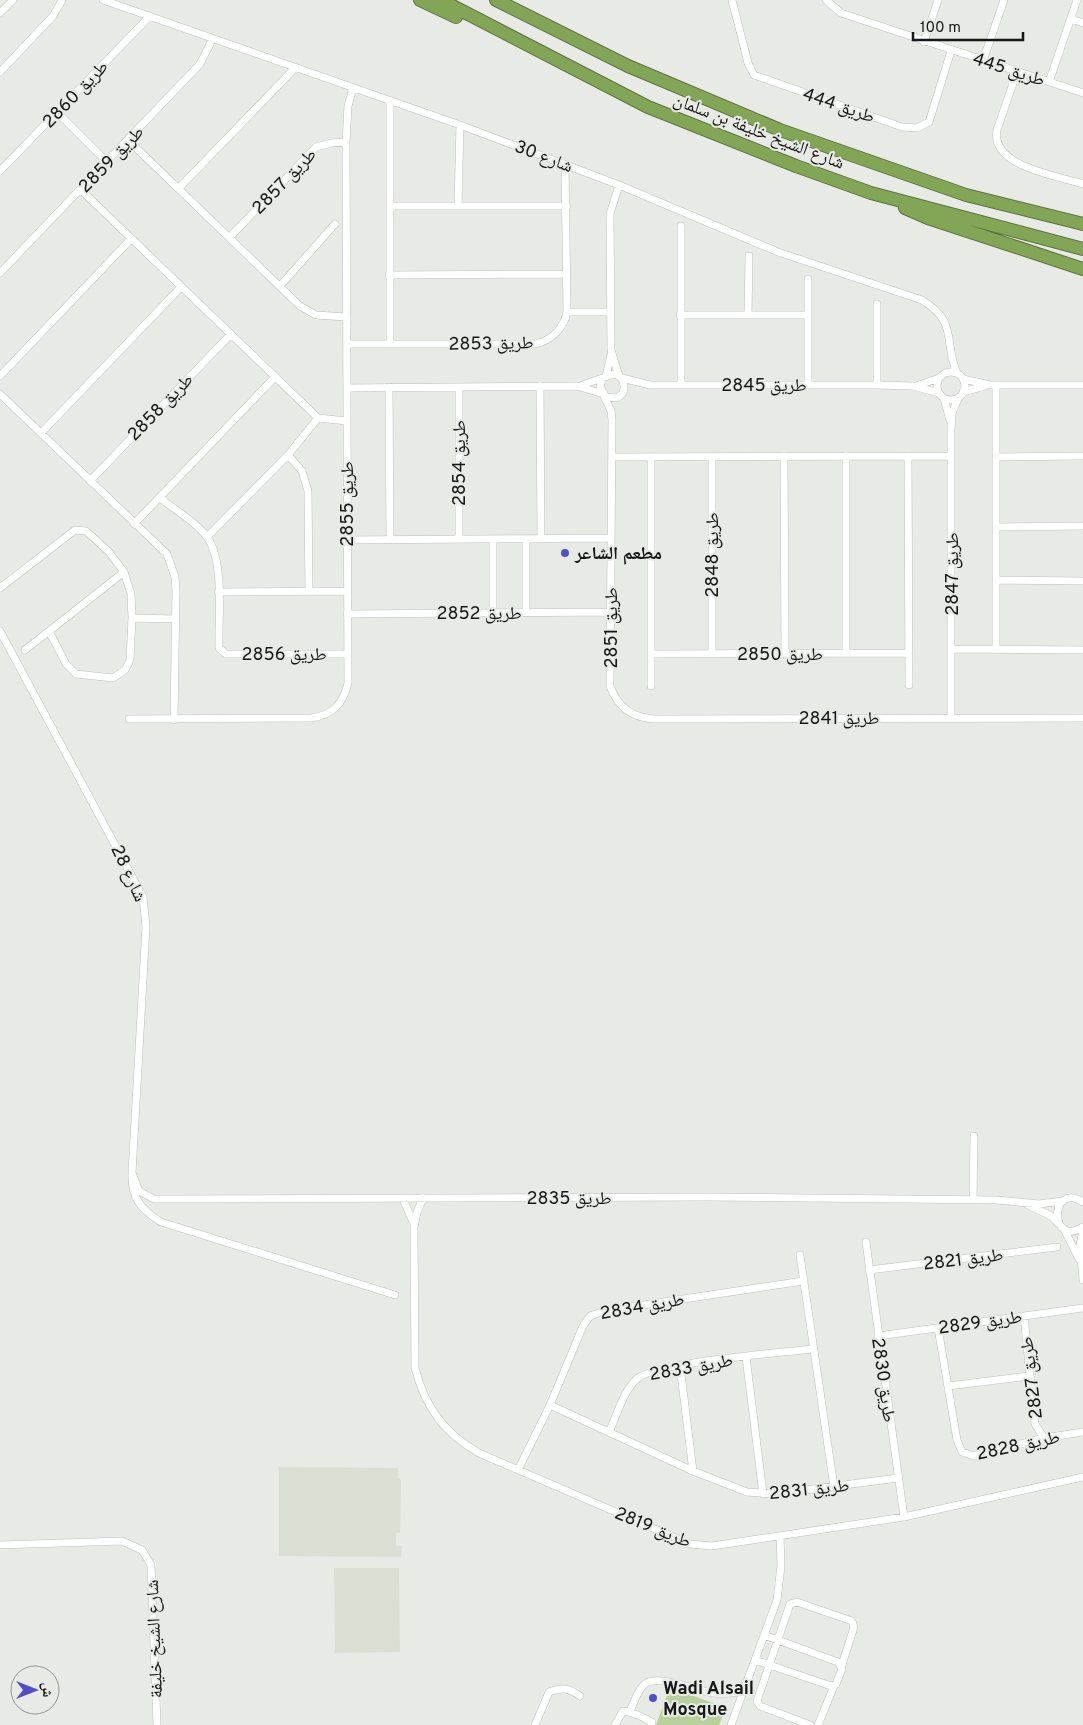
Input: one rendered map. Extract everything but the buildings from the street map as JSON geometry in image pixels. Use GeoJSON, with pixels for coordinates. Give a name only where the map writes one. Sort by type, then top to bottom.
{"type":"FeatureCollection","features":[{"type":"Feature","properties":{"kind":"highway"},"geometry":{"type":"LineString","coordinates":[[420,0],[466,22],[505,34]]}},
{"type":"Feature","properties":{"kind":"highway","name":"شارع الشيخ خليفة بن سلمان"},"geometry":{"type":"LineString","coordinates":[[441,0],[648,107],[796,166],[871,193],[1083,249]]}},
{"type":"Feature","properties":{"kind":"highway","name":"شارع الشيخ خليفة بن سلمان"},"geometry":{"type":"LineString","coordinates":[[496,0],[628,66],[780,130],[966,196],[1083,224]]}},
{"type":"Feature","properties":{"kind":"highway"},"geometry":{"type":"LineString","coordinates":[[925,180],[1083,214]]}},
{"type":"Feature","properties":{"kind":"highway"},"geometry":{"type":"LineString","coordinates":[[871,193],[928,218],[1083,269]]}},
{"type":"Feature","properties":{"kind":"street"},"geometry":{"type":"LineString","coordinates":[[0,13],[13,0]]}},
{"type":"Feature","properties":{"kind":"street"},"geometry":{"type":"LineString","coordinates":[[0,72],[53,16],[62,0]]}},
{"type":"Feature","properties":{"kind":"street","name":"شارع 30"},"geometry":{"type":"LineString","coordinates":[[103,0],[460,125],[619,185],[770,250],[922,300],[938,312],[949,330],[951,352],[957,373]]}},
{"type":"Feature","properties":{"kind":"street"},"geometry":{"type":"LineString","coordinates":[[127,8],[129,0]]}},
{"type":"Feature","properties":{"kind":"street","name":"طريق 444"},"geometry":{"type":"LineString","coordinates":[[732,0],[748,63],[754,75],[902,126],[917,128],[929,122],[951,51]]}},
{"type":"Feature","properties":{"kind":"street","name":"طريق 445"},"geometry":{"type":"LineString","coordinates":[[826,0],[842,13],[951,51],[1083,93]]}},
{"type":"Feature","properties":{"kind":"street"},"geometry":{"type":"LineString","coordinates":[[924,42],[938,0]]}},
{"type":"Feature","properties":{"kind":"street"},"geometry":{"type":"LineString","coordinates":[[983,61],[1004,0]]}},
{"type":"Feature","properties":{"kind":"street"},"geometry":{"type":"LineString","coordinates":[[1049,82],[1077,0]]}},
{"type":"Feature","properties":{"kind":"street","name":"طريق 2860"},"geometry":{"type":"LineString","coordinates":[[0,171],[150,16]]}},
{"type":"Feature","properties":{"kind":"street"},"geometry":{"type":"LineString","coordinates":[[1071,19],[1083,23]]}},
{"type":"Feature","properties":{"kind":"street","name":"طريق 2859"},"geometry":{"type":"LineString","coordinates":[[0,273],[129,141],[200,64],[213,38]]}},
{"type":"Feature","properties":{"kind":"street"},"geometry":{"type":"LineString","coordinates":[[179,188],[295,68]]}},
{"type":"Feature","properties":{"kind":"street"},"geometry":{"type":"LineString","coordinates":[[1016,72],[997,130],[996,139],[999,148],[1006,156],[1020,164],[1083,184]]}},
{"type":"Feature","properties":{"kind":"street","name":"طريق 2855"},"geometry":{"type":"LineString","coordinates":[[130,719],[324,717],[341,703],[345,696],[348,683],[346,142],[348,106],[353,88]]}},
{"type":"Feature","properties":{"kind":"street"},"geometry":{"type":"LineString","coordinates":[[390,101],[390,344]]}},
{"type":"Feature","properties":{"kind":"street"},"geometry":{"type":"LineString","coordinates":[[57,112],[107,162]]}},
{"type":"Feature","properties":{"kind":"street"},"geometry":{"type":"LineString","coordinates":[[458,206],[460,125]]}},
{"type":"Feature","properties":{"kind":"street"},"geometry":{"type":"LineString","coordinates":[[129,141],[308,311],[316,315],[347,317]]}},
{"type":"Feature","properties":{"kind":"street","name":"طريق 2857"},"geometry":{"type":"LineString","coordinates":[[230,237],[316,147],[323,144],[346,142]]}},
{"type":"Feature","properties":{"kind":"street","name":"طريق 2853"},"geometry":{"type":"LineString","coordinates":[[348,344],[535,344],[545,342],[553,336],[565,320],[567,312],[565,164]]}},
{"type":"Feature","properties":{"kind":"street"},"geometry":{"type":"LineString","coordinates":[[603,394],[600,387],[611,350],[610,214],[619,185]]}},
{"type":"Feature","properties":{"kind":"street"},"geometry":{"type":"LineString","coordinates":[[81,190],[231,334],[274,378],[318,418],[347,421]]}},
{"type":"Feature","properties":{"kind":"street"},"geometry":{"type":"LineString","coordinates":[[390,206],[567,206]]}},
{"type":"Feature","properties":{"kind":"street"},"geometry":{"type":"LineString","coordinates":[[280,286],[335,224]]}},
{"type":"Feature","properties":{"kind":"street"},"geometry":{"type":"LineString","coordinates":[[680,226],[681,385]]}},
{"type":"Feature","properties":{"kind":"street"},"geometry":{"type":"LineString","coordinates":[[0,376],[130,239]]}},
{"type":"Feature","properties":{"kind":"street"},"geometry":{"type":"LineString","coordinates":[[748,315],[749,256]]}},
{"type":"Feature","properties":{"kind":"street"},"geometry":{"type":"LineString","coordinates":[[390,274],[567,274]]}},
{"type":"Feature","properties":{"kind":"street"},"geometry":{"type":"LineString","coordinates":[[808,279],[808,384]]}},
{"type":"Feature","properties":{"kind":"street"},"geometry":{"type":"LineString","coordinates":[[41,433],[181,287]]}},
{"type":"Feature","properties":{"kind":"street"},"geometry":{"type":"LineString","coordinates":[[877,304],[877,385]]}},
{"type":"Feature","properties":{"kind":"street"},"geometry":{"type":"LineString","coordinates":[[567,312],[611,312]]}},
{"type":"Feature","properties":{"kind":"street"},"geometry":{"type":"LineString","coordinates":[[680,315],[808,315]]}},
{"type":"Feature","properties":{"kind":"street","name":"طريق 2858"},"geometry":{"type":"LineString","coordinates":[[90,481],[231,334]]}},
{"type":"Feature","properties":{"kind":"street"},"geometry":{"type":"LineString","coordinates":[[577,386],[610,398],[622,395],[625,388],[611,350]]}},
{"type":"Feature","properties":{"kind":"street","name":"شارع 30"},"geometry":{"type":"LineString","coordinates":[[945,372],[951,352]]}},
{"type":"Feature","properties":{"kind":"street"},"geometry":{"type":"LineString","coordinates":[[994,385],[964,392],[958,398],[941,396],[937,386],[939,378],[945,372],[957,373],[964,379],[994,385],[1083,385]]}},
{"type":"Feature","properties":{"kind":"street"},"geometry":{"type":"LineString","coordinates":[[348,388],[577,386],[604,378],[620,377]]}},
{"type":"Feature","properties":{"kind":"street","name":"طريق 2845"},"geometry":{"type":"LineString","coordinates":[[620,377],[650,385],[808,384],[913,386],[941,396]]}},
{"type":"Feature","properties":{"kind":"street"},"geometry":{"type":"LineString","coordinates":[[134,524],[274,378]]}},
{"type":"Feature","properties":{"kind":"street","name":"طريق 2845"},"geometry":{"type":"LineString","coordinates":[[913,386],[939,378]]}},
{"type":"Feature","properties":{"kind":"street"},"geometry":{"type":"LineString","coordinates":[[964,379],[964,392]]}},
{"type":"Feature","properties":{"kind":"street","name":"طريق 2845"},"geometry":{"type":"LineString","coordinates":[[622,395],[650,385]]}},
{"type":"Feature","properties":{"kind":"street"},"geometry":{"type":"LineString","coordinates":[[994,385],[996,649]]}},
{"type":"Feature","properties":{"kind":"street"},"geometry":{"type":"LineString","coordinates":[[540,386],[542,539]]}},
{"type":"Feature","properties":{"kind":"street"},"geometry":{"type":"LineString","coordinates":[[389,387],[390,540]]}},
{"type":"Feature","properties":{"kind":"street","name":"طريق 2854"},"geometry":{"type":"LineString","coordinates":[[459,387],[459,539]]}},
{"type":"Feature","properties":{"kind":"street"},"geometry":{"type":"LineString","coordinates":[[0,394],[167,554],[175,577],[174,720]]}},
{"type":"Feature","properties":{"kind":"street","name":"طريق 2851"},"geometry":{"type":"LineString","coordinates":[[603,394],[611,411],[612,420],[610,686]]}},
{"type":"Feature","properties":{"kind":"street","name":"طريق 2851"},"geometry":{"type":"LineString","coordinates":[[612,420],[616,403],[622,395]]}},
{"type":"Feature","properties":{"kind":"street","name":"طريق 2847"},"geometry":{"type":"LineString","coordinates":[[941,396],[951,430]]}},
{"type":"Feature","properties":{"kind":"street","name":"طريق 2847"},"geometry":{"type":"LineString","coordinates":[[951,718],[951,430],[952,414],[958,398]]}},
{"type":"Feature","properties":{"kind":"street"},"geometry":{"type":"LineString","coordinates":[[207,537],[288,455],[318,418]]}},
{"type":"Feature","properties":{"kind":"street"},"geometry":{"type":"LineString","coordinates":[[288,455],[302,471],[308,491],[309,591]]}},
{"type":"Feature","properties":{"kind":"street","name":"طريق 2848"},"geometry":{"type":"LineString","coordinates":[[712,456],[712,654]]}},
{"type":"Feature","properties":{"kind":"street"},"geometry":{"type":"LineString","coordinates":[[784,456],[785,654]]}},
{"type":"Feature","properties":{"kind":"street"},"geometry":{"type":"LineString","coordinates":[[846,456],[846,653]]}},
{"type":"Feature","properties":{"kind":"street"},"geometry":{"type":"LineString","coordinates":[[908,456],[909,686]]}},
{"type":"Feature","properties":{"kind":"street"},"geometry":{"type":"LineString","coordinates":[[612,457],[951,456]]}},
{"type":"Feature","properties":{"kind":"street"},"geometry":{"type":"LineString","coordinates":[[996,456],[1083,456]]}},
{"type":"Feature","properties":{"kind":"street"},"geometry":{"type":"LineString","coordinates":[[651,457],[651,686]]}},
{"type":"Feature","properties":{"kind":"street","name":"طريق 2856"},"geometry":{"type":"LineString","coordinates":[[160,498],[207,537],[218,565],[218,648],[221,652],[232,654],[348,654]]}},
{"type":"Feature","properties":{"kind":"street"},"geometry":{"type":"LineString","coordinates":[[996,527],[1083,526]]}},
{"type":"Feature","properties":{"kind":"street"},"geometry":{"type":"LineString","coordinates":[[0,588],[75,530],[81,529],[86,531],[109,552],[124,572],[130,587],[132,618],[130,660],[125,670],[113,678],[76,674],[66,664],[49,631]]}},
{"type":"Feature","properties":{"kind":"street"},"geometry":{"type":"LineString","coordinates":[[346,540],[611,538]]}},
{"type":"Feature","properties":{"kind":"street"},"geometry":{"type":"LineString","coordinates":[[493,539],[493,613]]}},
{"type":"Feature","properties":{"kind":"street"},"geometry":{"type":"LineString","coordinates":[[526,539],[526,613]]}},
{"type":"Feature","properties":{"kind":"street"},"geometry":{"type":"LineString","coordinates":[[25,650],[124,572]]}},
{"type":"Feature","properties":{"kind":"street"},"geometry":{"type":"LineString","coordinates":[[996,580],[1083,581]]}},
{"type":"Feature","properties":{"kind":"street"},"geometry":{"type":"LineString","coordinates":[[218,592],[347,591]]}},
{"type":"Feature","properties":{"kind":"street","name":"طريق 2852"},"geometry":{"type":"LineString","coordinates":[[347,614],[611,612]]}},
{"type":"Feature","properties":{"kind":"street"},"geometry":{"type":"LineString","coordinates":[[132,618],[174,619]]}},
{"type":"Feature","properties":{"kind":"street","name":"شارع 28"},"geometry":{"type":"LineString","coordinates":[[0,631],[143,897],[146,946],[132,1173],[132,1188],[140,1207],[161,1222],[395,1295]]}},
{"type":"Feature","properties":{"kind":"street"},"geometry":{"type":"LineString","coordinates":[[952,649],[1083,650]]}},
{"type":"Feature","properties":{"kind":"street","name":"طريق 2850"},"geometry":{"type":"LineString","coordinates":[[651,654],[909,653]]}},
{"type":"Feature","properties":{"kind":"street","name":"طريق 2841"},"geometry":{"type":"LineString","coordinates":[[610,686],[621,707],[641,718],[1083,718]]}},
{"type":"Feature","properties":{"kind":"street"},"geometry":{"type":"LineString","coordinates":[[973,1199],[974,1136]]}},
{"type":"Feature","properties":{"kind":"street","name":"طريق 2835"},"geometry":{"type":"LineString","coordinates":[[132,1173],[139,1191],[144,1196],[154,1199],[973,1199],[1039,1204],[1064,1201],[1072,1198],[1082,1201]]}},
{"type":"Feature","properties":{"kind":"street","name":"طريق 2819"},"geometry":{"type":"LineString","coordinates":[[423,1198],[417,1212],[414,1227],[414,1347],[415,1368],[420,1388],[428,1406],[451,1434],[480,1453],[690,1544],[712,1546],[904,1517],[1083,1477]]}},
{"type":"Feature","properties":{"kind":"street","name":"طريق 2819"},"geometry":{"type":"LineString","coordinates":[[403,1199],[410,1212],[414,1227]]}},
{"type":"Feature","properties":{"kind":"street"},"geometry":{"type":"LineString","coordinates":[[1064,1201],[1056,1213],[1080,1262]]}},
{"type":"Feature","properties":{"kind":"street","name":"طريق 2835"},"geometry":{"type":"LineString","coordinates":[[1021,1202],[1051,1216],[1063,1227]]}},
{"type":"Feature","properties":{"kind":"street"},"geometry":{"type":"LineString","coordinates":[[1063,1227],[1073,1231],[1083,1229],[1080,1245],[1083,1280]]}},
{"type":"Feature","properties":{"kind":"street","name":"طريق 2830"},"geometry":{"type":"LineString","coordinates":[[866,1242],[868,1270],[904,1517]]}},
{"type":"Feature","properties":{"kind":"street","name":"طريق 2821"},"geometry":{"type":"LineString","coordinates":[[868,1270],[1058,1247]]}},
{"type":"Feature","properties":{"kind":"street"},"geometry":{"type":"LineString","coordinates":[[800,1255],[812,1349],[834,1487]]}},
{"type":"Feature","properties":{"kind":"street","name":"طريق 2834"},"geometry":{"type":"LineString","coordinates":[[518,1470],[550,1405],[583,1326],[590,1316],[597,1312],[803,1282]]}},
{"type":"Feature","properties":{"kind":"street","name":"طريق 2829"},"geometry":{"type":"LineString","coordinates":[[878,1336],[1083,1308]]}},
{"type":"Feature","properties":{"kind":"street","name":"طريق 2827"},"geometry":{"type":"LineString","coordinates":[[1024,1316],[1035,1424],[1038,1432],[1044,1438]]}},
{"type":"Feature","properties":{"kind":"street","name":"طريق 2828"},"geometry":{"type":"LineString","coordinates":[[938,1328],[958,1446],[967,1455],[982,1455],[1044,1438],[1083,1432]]}},
{"type":"Feature","properties":{"kind":"street","name":"طريق 2833"},"geometry":{"type":"LineString","coordinates":[[609,1432],[632,1383],[652,1371],[812,1349]]}},
{"type":"Feature","properties":{"kind":"street","name":"طريق 2833"},"geometry":{"type":"LineString","coordinates":[[746,1357],[763,1494]]}},
{"type":"Feature","properties":{"kind":"street"},"geometry":{"type":"LineString","coordinates":[[680,1366],[693,1471]]}},
{"type":"Feature","properties":{"kind":"street"},"geometry":{"type":"LineString","coordinates":[[948,1386],[1029,1376]]}},
{"type":"Feature","properties":{"kind":"street","name":"طريق 2831"},"geometry":{"type":"LineString","coordinates":[[550,1405],[693,1471],[747,1492],[763,1494],[898,1478]]}},
{"type":"Feature","properties":{"kind":"street"},"geometry":{"type":"LineString","coordinates":[[731,1725],[777,1600],[781,1566],[780,1536]]}},
{"type":"Feature","properties":{"kind":"street","name":"شارع الشيخ خليفة"},"geometry":{"type":"LineString","coordinates":[[0,1545],[122,1541],[142,1550],[151,1565],[157,1725]]}},
{"type":"Feature","properties":{"kind":"street"},"geometry":{"type":"LineString","coordinates":[[810,1725],[760,1706],[757,1701],[790,1604],[793,1602],[852,1621],[854,1627],[842,1665],[821,1722],[818,1725]]}},
{"type":"Feature","properties":{"kind":"street"},"geometry":{"type":"LineString","coordinates":[[764,1635],[842,1665]]}},
{"type":"Feature","properties":{"kind":"street"},"geometry":{"type":"LineString","coordinates":[[755,1660],[834,1686]]}},
{"type":"Feature","properties":{"kind":"street"},"geometry":{"type":"LineString","coordinates":[[630,1712],[641,1688],[646,1683],[652,1681],[664,1681],[714,1693],[743,1692]]}},
{"type":"Feature","properties":{"kind":"street"},"geometry":{"type":"LineString","coordinates":[[535,1725],[549,1692],[560,1688],[573,1691],[580,1696]]}},
{"type":"Feature","properties":{"kind":"street"},"geometry":{"type":"LineString","coordinates":[[616,1725],[623,1711],[630,1712],[652,1722],[651,1725]]}},
{"type":"Feature","properties":{"kind":"shaded area"},"geometry":{"type":"Polygon","coordinates":[[[279,1467],[398,1468],[398,1477],[401,1480],[400,1533],[396,1533],[396,1546],[402,1546],[401,1557],[279,1556],[279,1467]]]}},
{"type":"Feature","properties":{"kind":"shaded area"},"geometry":{"type":"Polygon","coordinates":[[[334,1568],[399,1568],[400,1652],[335,1653],[334,1568]]]}},
{"type":"Feature","properties":{"kind":"green space"},"geometry":{"type":"Polygon","coordinates":[[[670,1687],[726,1708],[719,1725],[656,1725],[670,1687]]]}},
{"type":"Feature","properties":{"kind":"place","name":"مطعم الشاعر"},"geometry":{"type":"Point","coordinates":[565,553]}},
{"type":"Feature","properties":{"kind":"place","name":"Wadi Alsail Mosque"},"geometry":{"type":"Point","coordinates":[653,1698]}}]}
